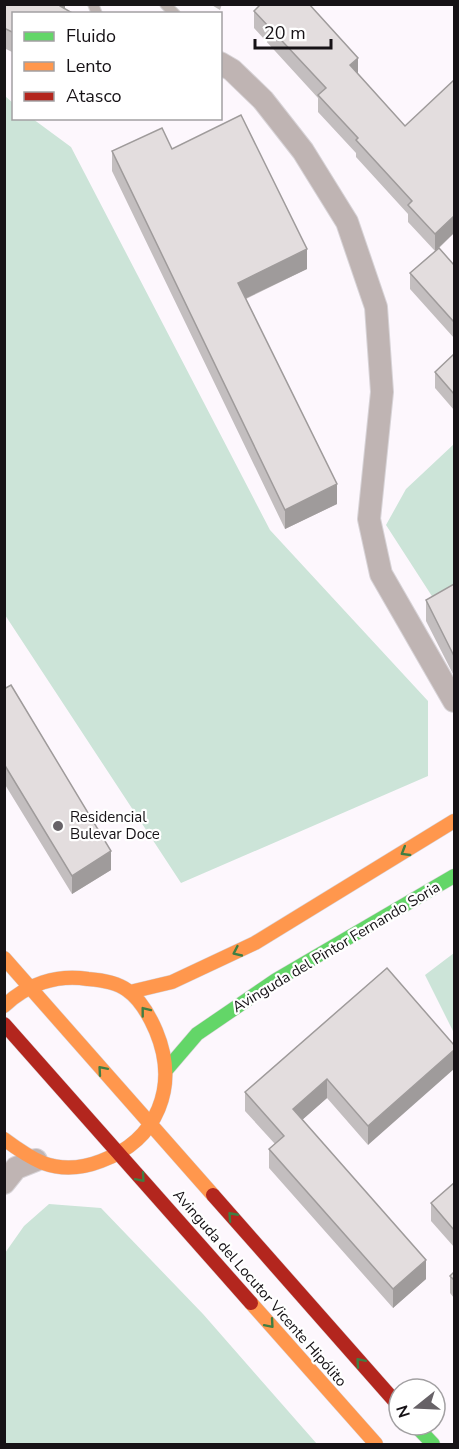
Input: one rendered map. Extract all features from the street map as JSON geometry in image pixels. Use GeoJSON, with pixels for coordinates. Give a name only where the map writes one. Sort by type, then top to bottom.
{"type":"FeatureCollection","features":[{"type":"Feature","properties":{"kind":"main road"},"geometry":{"type":"LineString","coordinates":[[130,992],[172,982],[255,943],[454,821]]}},
{"type":"Feature","properties":{"kind":"main road","name":"Avinguda del Pintor Fernando Soria"},"geometry":{"type":"LineString","coordinates":[[167,1069],[197,1034],[276,980],[454,876]]}},
{"type":"Feature","properties":{"kind":"main road","name":"Avinguda del Locutor Vicente Hipólito"},"geometry":{"type":"LineString","coordinates":[[4,958],[387,1392]]}},
{"type":"Feature","properties":{"kind":"main road"},"geometry":{"type":"LineString","coordinates":[[4,1006],[30,986],[71,976],[103,980],[130,992],[153,1022],[167,1069],[161,1106],[151,1126],[132,1146],[119,1154],[88,1166],[60,1167],[36,1160],[5,1139]]}},
{"type":"Feature","properties":{"kind":"main road","name":"Avinguda del Locutor Vicente Hipólito"},"geometry":{"type":"LineString","coordinates":[[4,1024],[376,1444]]}},
{"type":"Feature","properties":{"kind":"street"},"geometry":{"type":"LineString","coordinates":[[222,64],[232,70],[263,100],[303,151],[347,222],[376,307],[382,392],[369,519],[371,530],[381,574],[454,701]]}},
{"type":"Feature","properties":{"kind":"street"},"geometry":{"type":"LineString","coordinates":[[4,1183],[16,1168],[36,1160]]}},
{"type":"Feature","properties":{"kind":"green space"},"geometry":{"type":"Polygon","coordinates":[[[5,96],[12,102],[12,120],[34,120],[71,147],[270,530],[428,701],[428,776],[181,883],[5,615],[5,96]]]}},
{"type":"Feature","properties":{"kind":"green space"},"geometry":{"type":"Polygon","coordinates":[[[454,444],[454,594],[437,604],[386,525],[406,489],[454,444]]]}},
{"type":"Feature","properties":{"kind":"green space"},"geometry":{"type":"Polygon","coordinates":[[[454,953],[454,1033],[425,975],[454,953]]]}},
{"type":"Feature","properties":{"kind":"green space"},"geometry":{"type":"Polygon","coordinates":[[[49,1204],[101,1208],[203,1314],[317,1444],[5,1444],[5,1253],[24,1226],[49,1204]]]}},
{"type":"Feature","properties":{"kind":"building"},"geometry":{"type":"Polygon","coordinates":[[[4,4],[61,4],[60,6],[70,12],[12,12],[12,32],[4,28],[4,4]]]}},
{"type":"Feature","properties":{"kind":"building"},"geometry":{"type":"Polygon","coordinates":[[[261,4],[309,4],[358,58],[350,65],[405,126],[454,80],[454,216],[435,234],[408,205],[412,201],[318,95],[326,88],[254,11],[261,4]]]}},
{"type":"Feature","properties":{"kind":"building"},"geometry":{"type":"Polygon","coordinates":[[[241,115],[307,249],[238,283],[337,484],[285,510],[112,151],[162,128],[172,149],[241,115]]]}},
{"type":"Feature","properties":{"kind":"building"},"geometry":{"type":"Polygon","coordinates":[[[439,248],[454,265],[454,322],[410,273],[439,248]]]}},
{"type":"Feature","properties":{"kind":"building"},"geometry":{"type":"Polygon","coordinates":[[[454,354],[454,394],[435,372],[454,354]]]}},
{"type":"Feature","properties":{"kind":"building"},"geometry":{"type":"Polygon","coordinates":[[[454,584],[454,656],[426,600],[454,584]]]}},
{"type":"Feature","properties":{"kind":"building","name":"Residencial Bulevar Doce"},"geometry":{"type":"Polygon","coordinates":[[[11,685],[111,851],[72,876],[4,764],[4,689],[11,685]]]}},
{"type":"Feature","properties":{"kind":"building"},"geometry":{"type":"Polygon","coordinates":[[[387,968],[454,1045],[454,1050],[368,1126],[327,1079],[293,1109],[426,1260],[393,1289],[269,1149],[284,1136],[245,1092],[387,968]]]}},
{"type":"Feature","properties":{"kind":"building"},"geometry":{"type":"Polygon","coordinates":[[[454,1183],[454,1230],[431,1203],[454,1183]]]}},
{"type":"Feature","properties":{"kind":"traffic: fast"},"geometry":{"type":"LineString","coordinates":[[167,1069],[197,1034],[276,980],[454,876]]}},
{"type":"Feature","properties":{"kind":"traffic: fast"},"geometry":{"type":"LineString","coordinates":[[426,1437],[433,1444]]}},
{"type":"Feature","properties":{"kind":"traffic: slow"},"geometry":{"type":"LineString","coordinates":[[130,992],[172,982],[255,943],[454,821]]}},
{"type":"Feature","properties":{"kind":"traffic: slow"},"geometry":{"type":"LineString","coordinates":[[4,958],[213,1195]]}},
{"type":"Feature","properties":{"kind":"traffic: slow"},"geometry":{"type":"LineString","coordinates":[[4,1006],[22,992],[43,982],[76,978],[118,985],[136,998],[151,1020],[163,1052],[165,1072],[164,1091],[150,1125],[137,1140],[121,1152],[101,1161],[87,1165],[58,1167],[43,1163],[4,1139]]}},
{"type":"Feature","properties":{"kind":"traffic: slow"},"geometry":{"type":"LineString","coordinates":[[251,1303],[376,1444]]}},
{"type":"Feature","properties":{"kind":"traffic: jam"},"geometry":{"type":"LineString","coordinates":[[4,1024],[251,1303]]}},
{"type":"Feature","properties":{"kind":"traffic: jam"},"geometry":{"type":"LineString","coordinates":[[213,1195],[387,1392]]}},
{"type":"Feature","properties":{"kind":"place","name":"Residencial Bulevar Doce"},"geometry":{"type":"Point","coordinates":[58,826]}}]}
